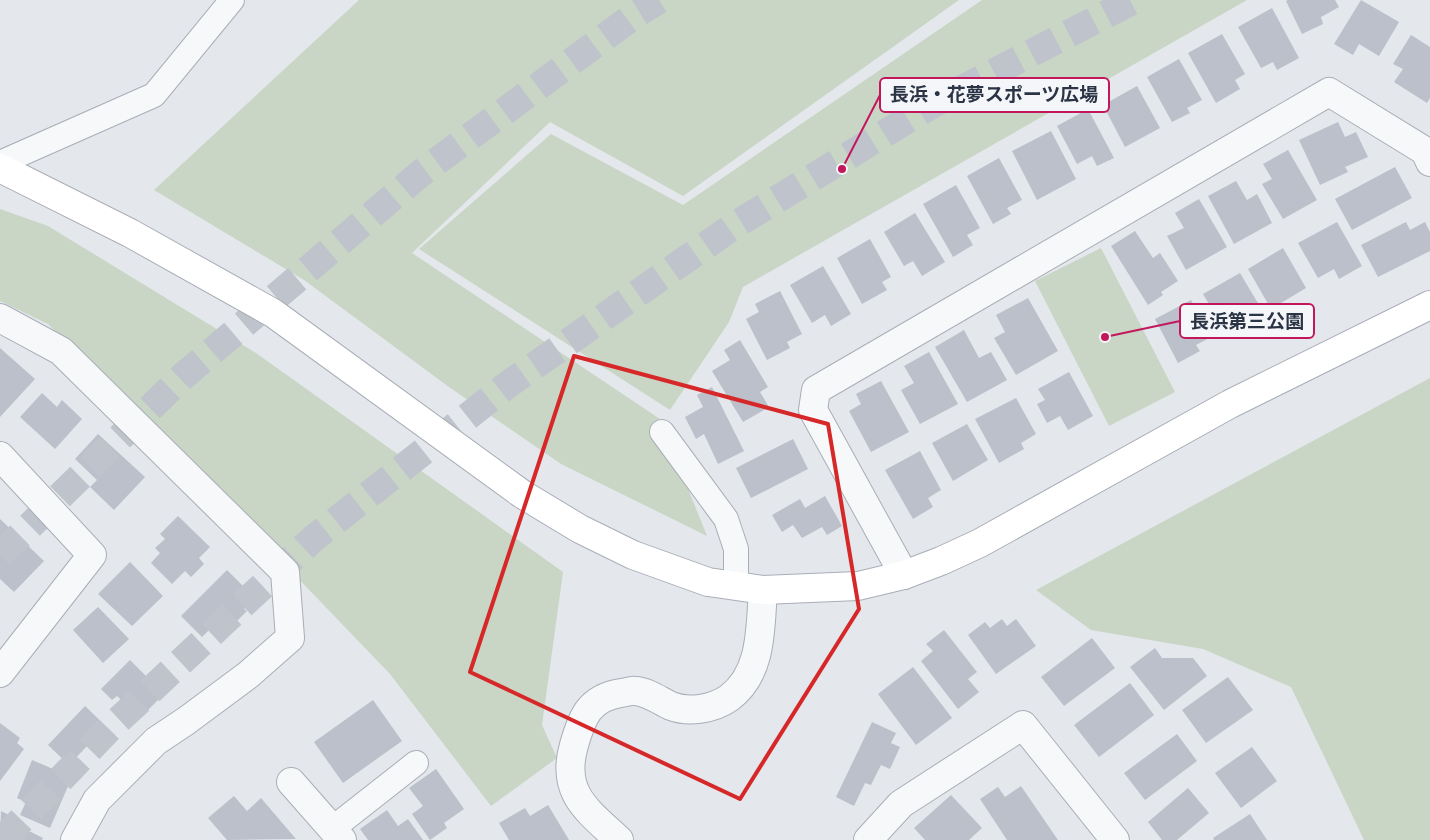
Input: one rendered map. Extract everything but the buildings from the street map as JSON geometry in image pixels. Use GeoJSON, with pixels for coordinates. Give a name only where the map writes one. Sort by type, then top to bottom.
{"type":"FeatureCollection","features":[{"type":"Feature","properties":{"kind":"street"},"geometry":{"type":"LineString","coordinates":[[904,575],[813,410],[816,390],[1329,92],[1424,152],[1430,162]]}},
{"type":"Feature","properties":{"kind":"street"},"geometry":{"type":"LineString","coordinates":[[0,168],[130,233],[273,313],[522,494],[580,529],[633,556],[708,582],[763,590],[858,586],[904,575],[941,561],[980,543],[1230,404],[1430,305]]}},
{"type":"Feature","properties":{"kind":"street"},"geometry":{"type":"LineString","coordinates":[[0,318],[60,352],[285,572],[290,638],[248,674],[186,722],[156,741],[97,800],[75,840]]}},
{"type":"Feature","properties":{"kind":"street"},"geometry":{"type":"LineString","coordinates":[[0,456],[92,556],[0,673]]}},
{"type":"Feature","properties":{"kind":"street"},"geometry":{"type":"LineString","coordinates":[[619,840],[582,805],[570,779],[571,755],[579,726],[592,704],[614,694],[636,691],[657,698],[672,706],[690,708],[710,708],[729,698],[742,685],[753,668],[758,651],[763,590]]}},
{"type":"Feature","properties":{"kind":"street"},"geometry":{"type":"LineString","coordinates":[[868,840],[901,804],[1023,725],[1115,840]]}},
{"type":"Feature","properties":{"kind":"street"},"geometry":{"type":"LineString","coordinates":[[291,782],[337,834]]}},
{"type":"Feature","properties":{"kind":"lane"},"geometry":{"type":"LineString","coordinates":[[0,163],[154,95],[232,0]]}},
{"type":"Feature","properties":{"kind":"lane"},"geometry":{"type":"LineString","coordinates":[[662,432],[726,520],[736,549],[736,586]]}},
{"type":"Feature","properties":{"kind":"lane"},"geometry":{"type":"LineString","coordinates":[[337,834],[416,763]]}},
{"type":"Feature","properties":{"kind":"highlighted area"},"geometry":{"type":"Polygon","coordinates":[[[574,356],[828,424],[859,609],[740,799],[470,672],[574,356]]]}},
{"type":"Feature","properties":{"kind":"green space"},"geometry":{"type":"Polygon","coordinates":[[[359,0],[959,0],[683,196],[550,122],[412,253],[660,419],[707,536],[561,464],[449,387],[304,280],[154,190],[359,0]]]}},
{"type":"Feature","properties":{"kind":"green space"},"geometry":{"type":"Polygon","coordinates":[[[982,0],[1247,0],[743,287],[729,322],[670,410],[419,249],[551,134],[683,205],[982,0]]]}},
{"type":"Feature","properties":{"kind":"green space"},"geometry":{"type":"Polygon","coordinates":[[[0,209],[48,226],[256,353],[563,572],[542,725],[557,758],[491,806],[390,674],[291,571],[48,324],[0,301],[0,209]]]}},
{"type":"Feature","properties":{"kind":"green space"},"geometry":{"type":"Polygon","coordinates":[[[1101,248],[1175,392],[1109,426],[1035,281],[1101,248]]]}},
{"type":"Feature","properties":{"kind":"green space"},"geometry":{"type":"Polygon","coordinates":[[[1430,378],[1430,840],[1364,840],[1291,687],[1203,649],[1091,630],[1036,590],[1430,378]]]}},
{"type":"Feature","properties":{"kind":"tunnel"},"geometry":{"type":"LineString","coordinates":[[0,555],[181,378],[421,173],[636,14],[659,0]]}},
{"type":"Feature","properties":{"kind":"tunnel"},"geometry":{"type":"LineString","coordinates":[[2,840],[110,728],[314,538],[510,383],[735,225],[933,104],[1134,0]]}},
{"type":"Feature","properties":{"kind":"place","name":"長浜・花夢スポーツ広場"},"geometry":{"type":"Point","coordinates":[842,169]}},
{"type":"Feature","properties":{"kind":"place","name":"長浜第三公園"},"geometry":{"type":"Point","coordinates":[1105,337]}}]}
